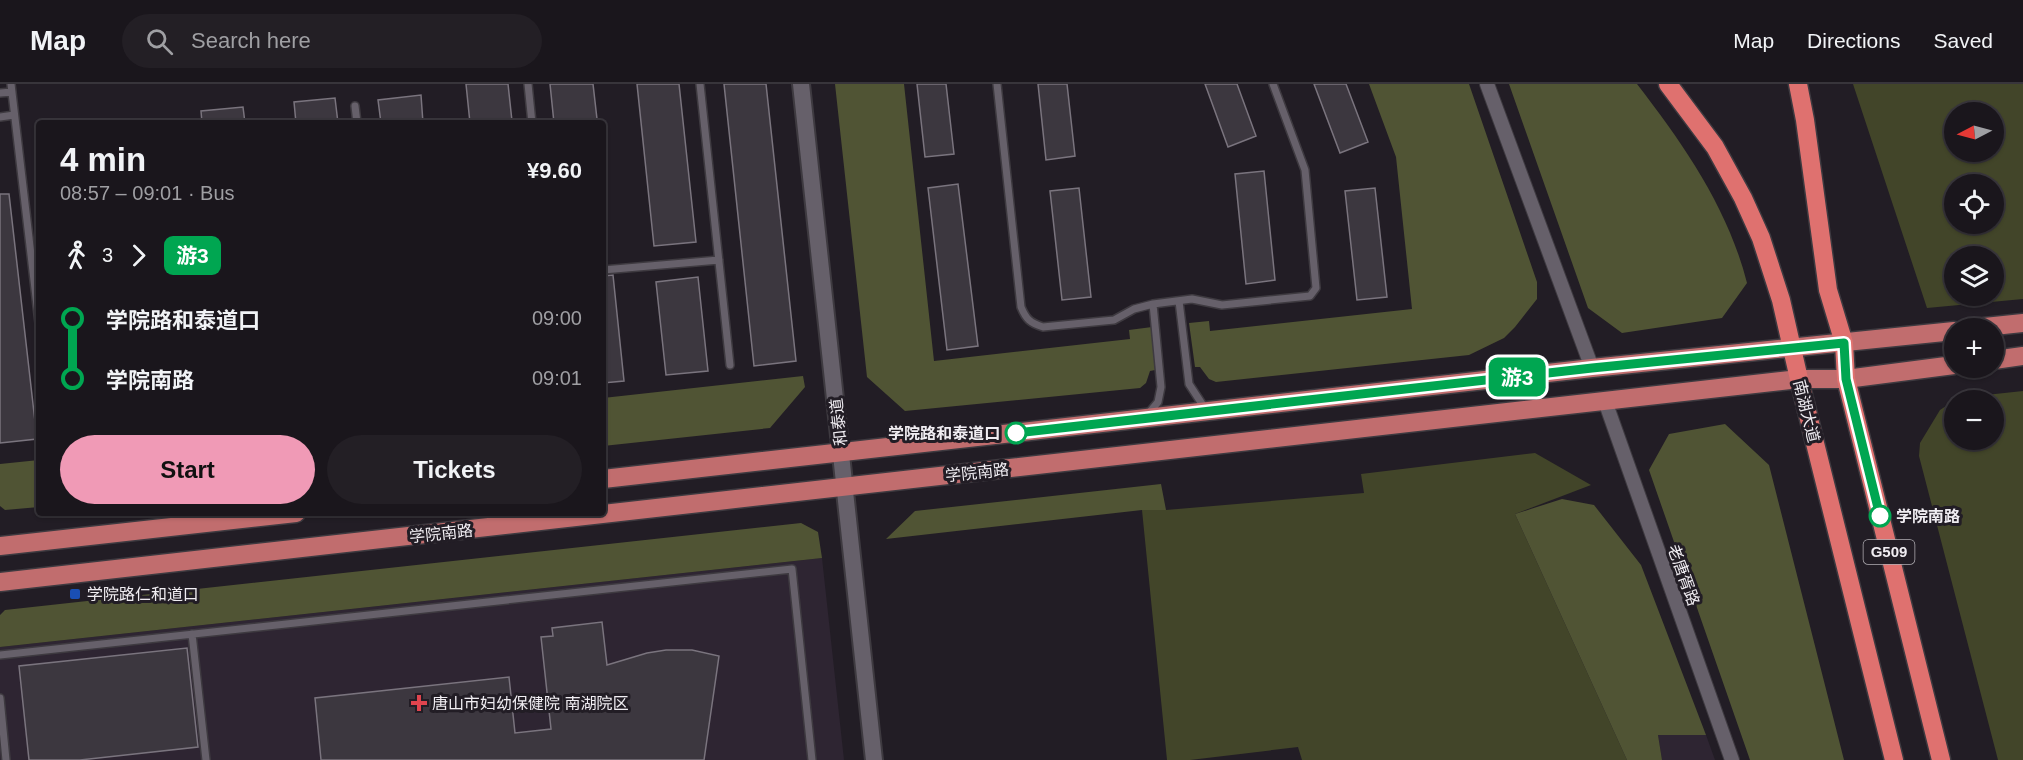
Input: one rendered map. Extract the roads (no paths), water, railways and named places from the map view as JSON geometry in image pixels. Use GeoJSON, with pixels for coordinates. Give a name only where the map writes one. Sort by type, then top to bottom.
{"type":"FeatureCollection","features":[{"type":"Feature","properties":{"kind":"highway","name":"南湖大道"},"geometry":{"type":"LineString","coordinates":[[1668,84],[1716,147],[1761,238],[1793,348],[1894,760]]}},
{"type":"Feature","properties":{"kind":"highway","name":"G509"},"geometry":{"type":"LineString","coordinates":[[1798,84],[1828,290],[1844,343],[1846,379],[1941,760]]}},
{"type":"Feature","properties":{"kind":"main road"},"geometry":{"type":"LineString","coordinates":[[2004,325],[2023,323]]}},
{"type":"Feature","properties":{"kind":"main road","name":"学院南路"},"geometry":{"type":"LineString","coordinates":[[606,479],[1592,368],[1944,332]]}},
{"type":"Feature","properties":{"kind":"main road"},"geometry":{"type":"LineString","coordinates":[[2004,359],[2023,356]]}},
{"type":"Feature","properties":{"kind":"main road","name":"学院南路"},"geometry":{"type":"LineString","coordinates":[[606,514],[1799,379],[1846,379],[1944,366]]}},
{"type":"Feature","properties":{"kind":"main road"},"geometry":{"type":"LineString","coordinates":[[0,546],[269,516]]}},
{"type":"Feature","properties":{"kind":"main road","name":"学院南路"},"geometry":{"type":"LineString","coordinates":[[0,582],[587,516]]}},
{"type":"Feature","properties":{"kind":"street","name":"和泰道"},"geometry":{"type":"LineString","coordinates":[[801,84],[874,760]]}},
{"type":"Feature","properties":{"kind":"street"},"geometry":{"type":"LineString","coordinates":[[1487,84],[1592,368]]}},
{"type":"Feature","properties":{"kind":"street","name":"老唐胥路"},"geometry":{"type":"LineString","coordinates":[[1605,401],[1732,760]]}},
{"type":"Feature","properties":{"kind":"lane"},"geometry":{"type":"LineString","coordinates":[[528,84],[532,120]]}},
{"type":"Feature","properties":{"kind":"lane"},"geometry":{"type":"LineString","coordinates":[[700,84],[730,365]]}},
{"type":"Feature","properties":{"kind":"lane"},"geometry":{"type":"LineString","coordinates":[[997,84],[1021,307],[1025,319],[1043,327],[1114,320],[1134,309],[1192,299],[1222,305],[1310,296],[1316,288],[1305,170],[1273,84]]}},
{"type":"Feature","properties":{"kind":"lane"},"geometry":{"type":"LineString","coordinates":[[0,93],[11,88],[36,298]]}},
{"type":"Feature","properties":{"kind":"lane"},"geometry":{"type":"LineString","coordinates":[[355,106],[357,120]]}},
{"type":"Feature","properties":{"kind":"lane"},"geometry":{"type":"LineString","coordinates":[[0,117],[14,115]]}},
{"type":"Feature","properties":{"kind":"lane"},"geometry":{"type":"LineString","coordinates":[[606,270],[719,260]]}},
{"type":"Feature","properties":{"kind":"lane"},"geometry":{"type":"LineString","coordinates":[[1179,301],[1189,384],[1207,412]]}},
{"type":"Feature","properties":{"kind":"lane"},"geometry":{"type":"LineString","coordinates":[[1144,419],[1158,402],[1161,387],[1153,304]]}},
{"type":"Feature","properties":{"kind":"lane"},"geometry":{"type":"LineString","coordinates":[[0,655],[792,569],[812,760]]}},
{"type":"Feature","properties":{"kind":"lane"},"geometry":{"type":"LineString","coordinates":[[192,634],[206,760]]}},
{"type":"Feature","properties":{"kind":"lane"},"geometry":{"type":"LineString","coordinates":[[0,698],[6,760]]}},
{"type":"Feature","properties":{"kind":"place","name":"学院路和泰道口"},"geometry":{"type":"Point","coordinates":[1016,433]}},
{"type":"Feature","properties":{"kind":"place","name":"学院南路"},"geometry":{"type":"Point","coordinates":[1880,516]}},
{"type":"Feature","properties":{"kind":"place","name":"学院路仁和道口"},"geometry":{"type":"Point","coordinates":[75,594]}},
{"type":"Feature","properties":{"kind":"place","name":"唐山市妇幼保健院 南湖院区"},"geometry":{"type":"Point","coordinates":[419,703]}}]}
